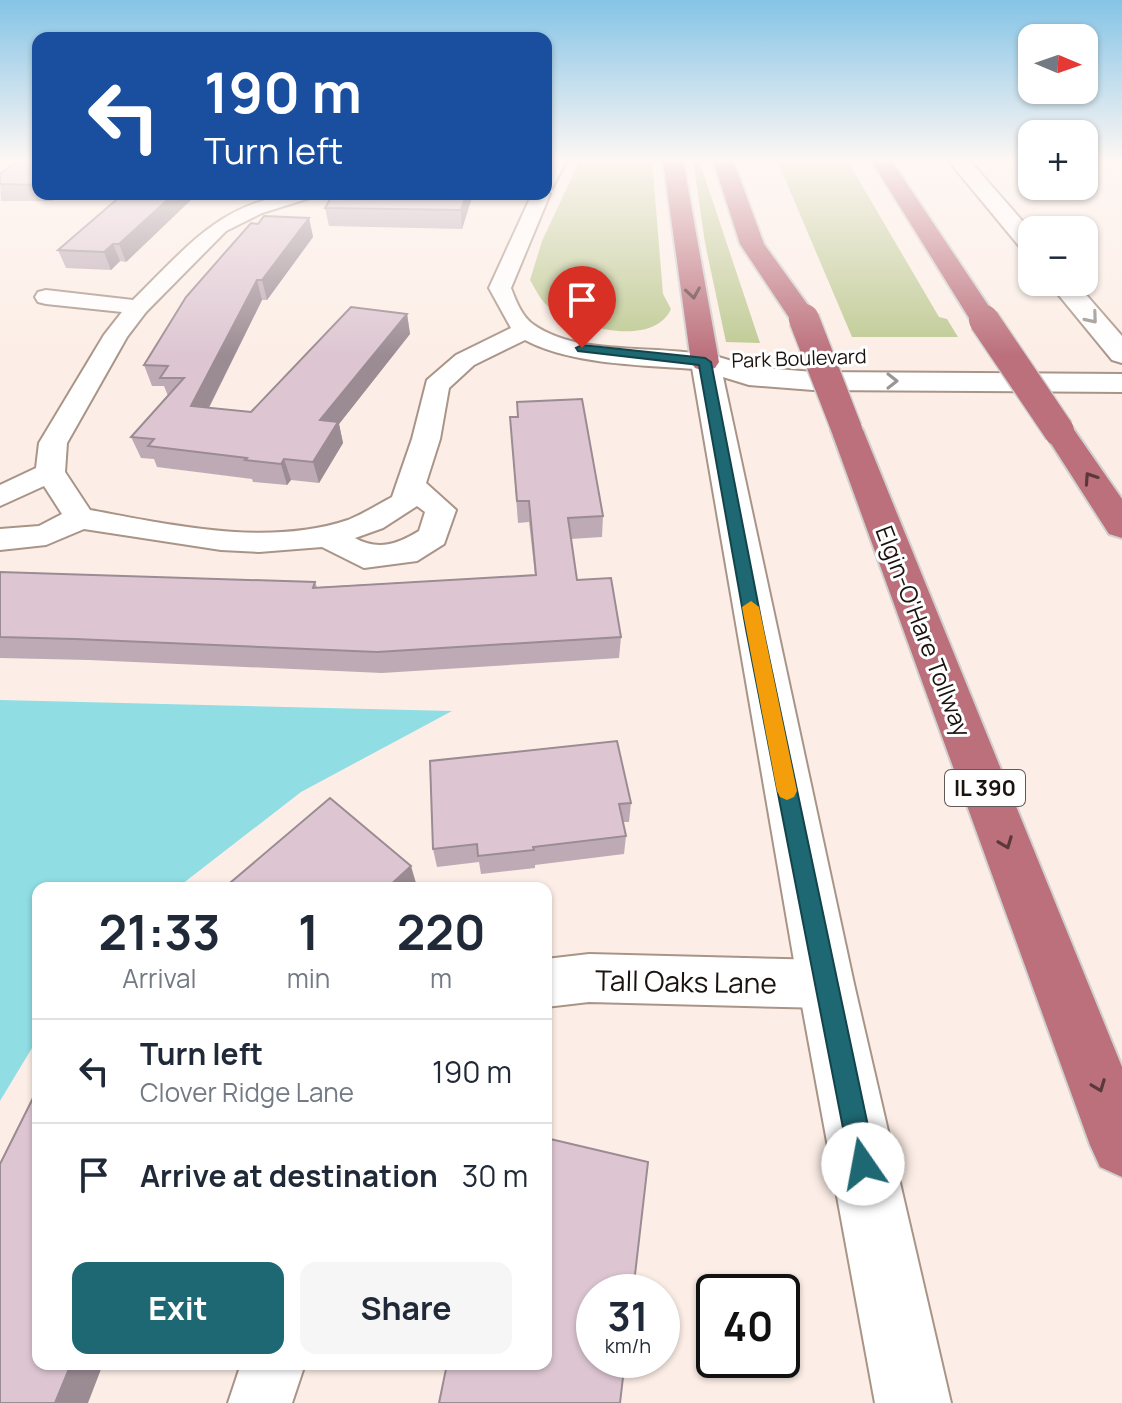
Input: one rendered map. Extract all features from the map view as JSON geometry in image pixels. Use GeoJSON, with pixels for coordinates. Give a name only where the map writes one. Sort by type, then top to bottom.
{"type":"FeatureCollection","features":[{"type":"Feature","properties":{"kind":"highway"},"geometry":{"type":"LineString","coordinates":[[683,225],[705,362]]}},
{"type":"Feature","properties":{"kind":"highway"},"geometry":{"type":"LineString","coordinates":[[746,225],[752,244],[804,319]]}},
{"type":"Feature","properties":{"kind":"highway","name":"Elgin-O'Hare Tollway"},"geometry":{"type":"LineString","coordinates":[[770,225],[1122,1145]]}},
{"type":"Feature","properties":{"kind":"highway"},"geometry":{"type":"LineString","coordinates":[[923,225],[1122,526]]}},
{"type":"Feature","properties":{"kind":"street"},"geometry":{"type":"LineString","coordinates":[[80,518],[50,472],[53,443],[116,335],[138,307],[222,225]]}},
{"type":"Feature","properties":{"kind":"street"},"geometry":{"type":"LineString","coordinates":[[527,225],[500,288],[506,304],[526,330],[550,341],[582,348],[705,362],[826,984],[913,1403]]}},
{"type":"Feature","properties":{"kind":"street"},"geometry":{"type":"LineString","coordinates":[[1073,296],[1122,354],[1091,354]]}},
{"type":"Feature","properties":{"kind":"street"},"geometry":{"type":"LineString","coordinates":[[46,297],[138,307]]}},
{"type":"Feature","properties":{"kind":"street"},"geometry":{"type":"LineString","coordinates":[[0,539],[5,541],[46,535],[80,518],[171,535],[279,541],[327,536],[362,525],[405,502],[426,439],[436,386],[465,360],[526,330]]}},
{"type":"Feature","properties":{"kind":"street","name":"Park Boulevard"},"geometry":{"type":"LineString","coordinates":[[705,362],[808,355],[1044,354]]}},
{"type":"Feature","properties":{"kind":"street","name":"Park Boulevard"},"geometry":{"type":"LineString","coordinates":[[705,362],[749,376],[813,381],[1122,383]]}},
{"type":"Feature","properties":{"kind":"street"},"geometry":{"type":"LineString","coordinates":[[0,497],[50,472]]}},
{"type":"Feature","properties":{"kind":"street"},"geometry":{"type":"LineString","coordinates":[[327,536],[364,557],[406,553],[433,537],[441,510],[412,486]]}},
{"type":"Feature","properties":{"kind":"street","name":"Tall Oaks Lane"},"geometry":{"type":"LineString","coordinates":[[552,982],[589,978],[826,984]]}},
{"type":"Feature","properties":{"kind":"street"},"geometry":{"type":"LineString","coordinates":[[260,1403],[271,1370]]}},
{"type":"Feature","properties":{"kind":"green space"},"geometry":{"type":"Polygon","coordinates":[[[549,225],[657,225],[663,294],[671,309],[662,321],[631,331],[594,327],[560,314],[545,303],[530,280],[549,225]]]}},
{"type":"Feature","properties":{"kind":"green space"},"geometry":{"type":"Polygon","coordinates":[[[702,225],[721,225],[760,343],[726,342],[702,225]]]}},
{"type":"Feature","properties":{"kind":"green space"},"geometry":{"type":"Polygon","coordinates":[[[805,225],[885,225],[939,317],[947,319],[958,337],[852,337],[805,225]]]}},
{"type":"Feature","properties":{"kind":"water"},"geometry":{"type":"Polygon","coordinates":[[[0,700],[452,711],[301,792],[185,882],[32,882],[32,1048],[0,1101],[0,700]]]}},
{"type":"Feature","properties":{"kind":"building"},"geometry":{"type":"Polygon","coordinates":[[[86,225],[139,225],[119,244],[113,244],[104,252],[58,250],[86,225]]]}},
{"type":"Feature","properties":{"kind":"building"},"geometry":{"type":"Polygon","coordinates":[[[249,225],[303,225],[262,280],[257,280],[191,406],[251,412],[351,307],[407,314],[320,420],[338,422],[313,462],[284,459],[281,464],[148,446],[154,439],[131,437],[184,378],[160,378],[168,366],[144,365],[186,297],[249,225]]]}},
{"type":"Feature","properties":{"kind":"building"},"geometry":{"type":"Polygon","coordinates":[[[582,399],[603,516],[568,518],[577,580],[611,578],[621,637],[377,652],[0,637],[0,572],[315,582],[313,588],[536,575],[529,501],[517,501],[510,417],[518,417],[517,402],[582,399]]]}},
{"type":"Feature","properties":{"kind":"building"},"geometry":{"type":"Polygon","coordinates":[[[617,741],[631,803],[619,804],[626,836],[478,856],[477,844],[433,849],[430,761],[617,741]]]}},
{"type":"Feature","properties":{"kind":"building"},"geometry":{"type":"Polygon","coordinates":[[[330,798],[411,866],[394,882],[231,882],[330,798]]]}},
{"type":"Feature","properties":{"kind":"building"},"geometry":{"type":"Polygon","coordinates":[[[32,1100],[32,1370],[69,1370],[55,1403],[0,1403],[0,1164],[32,1100]]]}},
{"type":"Feature","properties":{"kind":"building"},"geometry":{"type":"Polygon","coordinates":[[[552,1139],[648,1162],[635,1274],[576,1274],[576,1378],[623,1378],[620,1403],[439,1403],[446,1370],[552,1370],[552,1139]]]}},
{"type":"Feature","properties":{"kind":"slow traffic"},"geometry":{"type":"LineString","coordinates":[[751,607],[787,791]]}},
{"type":"Feature","properties":{"kind":"route"},"geometry":{"type":"LineString","coordinates":[[582,348],[705,362],[743,569],[863,1164]]}}]}
